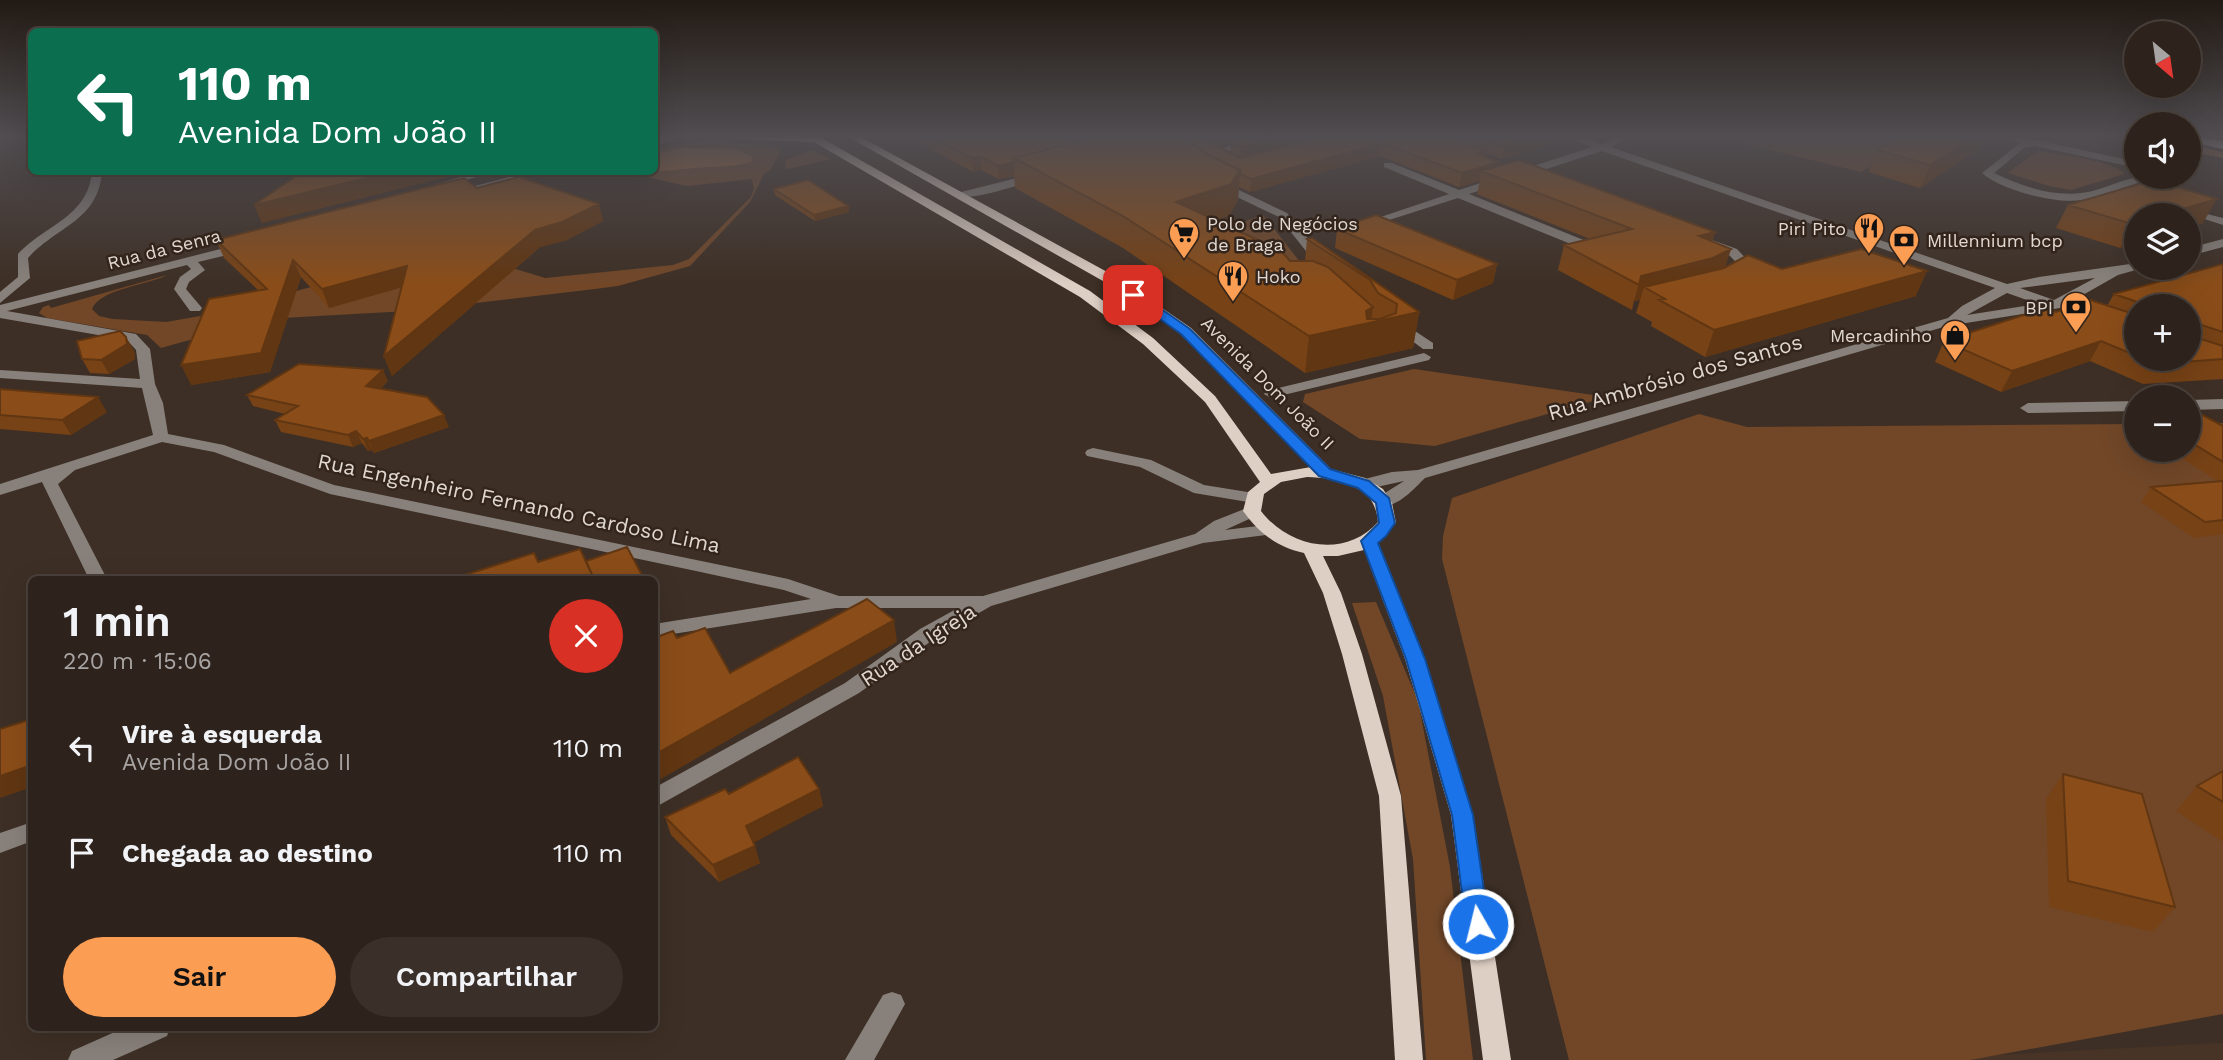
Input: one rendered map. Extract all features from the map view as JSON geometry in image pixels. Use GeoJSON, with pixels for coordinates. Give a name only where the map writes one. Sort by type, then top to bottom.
{"type":"FeatureCollection","features":[{"type":"Feature","properties":{"kind":"main road"},"geometry":{"type":"LineString","coordinates":[[897,185],[1085,294],[1148,341],[1210,399],[1268,482],[1253,505],[1266,530],[1287,543],[1311,549],[1353,548],[1381,533],[1387,523],[1383,502]]}},
{"type":"Feature","properties":{"kind":"main road","name":"Avenida Dom João II"},"geometry":{"type":"LineString","coordinates":[[943,185],[1115,282],[1186,331],[1325,472]]}},
{"type":"Feature","properties":{"kind":"main road","name":"Avenida Dom João II"},"geometry":{"type":"LineString","coordinates":[[1268,482],[1291,473],[1325,472],[1363,485],[1383,502]]}},
{"type":"Feature","properties":{"kind":"main road"},"geometry":{"type":"LineString","coordinates":[[1369,541],[1416,659],[1462,815],[1497,1060]]}},
{"type":"Feature","properties":{"kind":"main road"},"geometry":{"type":"LineString","coordinates":[[1311,549],[1332,593],[1348,642],[1391,796],[1409,1060]]}},
{"type":"Feature","properties":{"kind":"street"},"geometry":{"type":"LineString","coordinates":[[0,299],[24,278],[22,257],[31,244],[85,208],[97,185]]}},
{"type":"Feature","properties":{"kind":"street"},"geometry":{"type":"LineString","coordinates":[[425,188],[435,185]]}},
{"type":"Feature","properties":{"kind":"street"},"geometry":{"type":"LineString","coordinates":[[439,197],[485,185]]}},
{"type":"Feature","properties":{"kind":"street"},"geometry":{"type":"LineString","coordinates":[[964,197],[1004,185]]}},
{"type":"Feature","properties":{"kind":"street"},"geometry":{"type":"LineString","coordinates":[[1224,185],[1283,215],[1327,270]]}},
{"type":"Feature","properties":{"kind":"street"},"geometry":{"type":"LineString","coordinates":[[1438,185],[1604,253]]}},
{"type":"Feature","properties":{"kind":"street"},"geometry":{"type":"LineString","coordinates":[[1352,230],[1485,185]]}},
{"type":"Feature","properties":{"kind":"street"},"geometry":{"type":"LineString","coordinates":[[1713,185],[2074,311]]}},
{"type":"Feature","properties":{"kind":"street"},"geometry":{"type":"LineString","coordinates":[[2018,185],[2050,195],[2079,198],[2118,185]]}},
{"type":"Feature","properties":{"kind":"street"},"geometry":{"type":"LineString","coordinates":[[2113,187],[2138,195]]}},
{"type":"Feature","properties":{"kind":"street"},"geometry":{"type":"LineString","coordinates":[[2201,215],[2223,222]]}},
{"type":"Feature","properties":{"kind":"street"},"geometry":{"type":"LineString","coordinates":[[1693,237],[1732,252],[1748,267],[1734,279],[1723,283]]}},
{"type":"Feature","properties":{"kind":"street","name":"Rua da Senra"},"geometry":{"type":"LineString","coordinates":[[0,311],[263,242]]}},
{"type":"Feature","properties":{"kind":"street"},"geometry":{"type":"LineString","coordinates":[[2201,249],[2223,243]]}},
{"type":"Feature","properties":{"kind":"street"},"geometry":{"type":"LineString","coordinates":[[190,261],[199,270],[180,283],[180,289],[195,308]]}},
{"type":"Feature","properties":{"kind":"street"},"geometry":{"type":"LineString","coordinates":[[1945,322],[2007,288],[2032,282],[2124,270]]}},
{"type":"Feature","properties":{"kind":"street"},"geometry":{"type":"LineString","coordinates":[[1945,322],[2055,305],[2113,273]]}},
{"type":"Feature","properties":{"kind":"street"},"geometry":{"type":"LineString","coordinates":[[0,311],[131,337],[143,349],[148,384],[162,437],[0,491]]}},
{"type":"Feature","properties":{"kind":"street"},"geometry":{"type":"LineString","coordinates":[[1271,394],[1426,352],[1388,316]]}},
{"type":"Feature","properties":{"kind":"street","name":"Rua Ambrósio dos Santos"},"geometry":{"type":"LineString","coordinates":[[1363,485],[1392,477],[1419,475],[1945,322]]}},
{"type":"Feature","properties":{"kind":"street"},"geometry":{"type":"LineString","coordinates":[[0,374],[148,384]]}},
{"type":"Feature","properties":{"kind":"street"},"geometry":{"type":"LineString","coordinates":[[2201,405],[2223,404]]}},
{"type":"Feature","properties":{"kind":"street"},"geometry":{"type":"LineString","coordinates":[[2028,408],[2124,406]]}},
{"type":"Feature","properties":{"kind":"street","name":"Rua Engenheiro Fernando Cardoso Lima"},"geometry":{"type":"LineString","coordinates":[[162,437],[218,448],[330,489],[788,585],[838,602],[984,602]]}},
{"type":"Feature","properties":{"kind":"street"},"geometry":{"type":"LineString","coordinates":[[1093,453],[1145,463],[1200,489],[1253,505]]}},
{"type":"Feature","properties":{"kind":"street"},"geometry":{"type":"LineString","coordinates":[[69,467],[49,483],[96,576]]}},
{"type":"Feature","properties":{"kind":"street","name":"Rua Ambrósio dos Santos"},"geometry":{"type":"LineString","coordinates":[[1383,502],[1406,488],[1419,475]]}},
{"type":"Feature","properties":{"kind":"street","name":"Rua da Igreja"},"geometry":{"type":"LineString","coordinates":[[1201,538],[1253,505]]}},
{"type":"Feature","properties":{"kind":"street","name":"Rua da Igreja"},"geometry":{"type":"LineString","coordinates":[[658,797],[852,688],[927,634],[984,602],[1201,538],[1266,530]]}},
{"type":"Feature","properties":{"kind":"street"},"geometry":{"type":"LineString","coordinates":[[658,630],[838,602]]}},
{"type":"Feature","properties":{"kind":"street"},"geometry":{"type":"LineString","coordinates":[[0,843],[28,832]]}},
{"type":"Feature","properties":{"kind":"street"},"geometry":{"type":"LineString","coordinates":[[859,1060],[892,1003]]}},
{"type":"Feature","properties":{"kind":"street"},"geometry":{"type":"LineString","coordinates":[[82,1060],[148,1031]]}},
{"type":"Feature","properties":{"kind":"shaded area"},"geometry":{"type":"Polygon","coordinates":[[[753,185],[758,185],[750,202],[690,266],[618,286],[408,311],[265,319],[161,348],[147,335],[47,318],[39,313],[43,307],[49,305],[51,308],[167,275],[115,292],[97,302],[92,309],[99,316],[113,319],[166,322],[212,314],[311,287],[407,286],[509,267],[545,278],[673,265],[689,259],[751,197],[753,185]]]}},
{"type":"Feature","properties":{"kind":"shaded area"},"geometry":{"type":"Polygon","coordinates":[[[2047,185],[2086,185],[2071,190],[2049,186],[2047,185]]]}},
{"type":"Feature","properties":{"kind":"shaded area"},"geometry":{"type":"Polygon","coordinates":[[[1263,215],[1308,272],[1190,241],[1263,215]]]}},
{"type":"Feature","properties":{"kind":"shaded area"},"geometry":{"type":"Polygon","coordinates":[[[1414,369],[1607,397],[1435,446],[1360,439],[1303,402],[1305,394],[1414,369]]]}},
{"type":"Feature","properties":{"kind":"shaded area"},"geometry":{"type":"Polygon","coordinates":[[[1699,414],[1747,427],[2124,424],[2124,462],[2201,462],[2201,423],[2223,423],[2223,1014],[1970,1060],[1569,1060],[1442,559],[1443,536],[1452,498],[1699,414]]]}},
{"type":"Feature","properties":{"kind":"shaded area"},"geometry":{"type":"Polygon","coordinates":[[[1376,602],[1418,701],[1450,867],[1473,1060],[1426,1060],[1413,859],[1383,696],[1352,603],[1376,602]]]}},
{"type":"Feature","properties":{"kind":"shaded area"},"geometry":{"type":"Polygon","coordinates":[[[2223,1043],[2223,1060],[1964,1060],[1976,1056],[2223,1043]]]}},
{"type":"Feature","properties":{"kind":"building"},"geometry":{"type":"Polygon","coordinates":[[[282,185],[336,185],[254,205],[282,185]]]}},
{"type":"Feature","properties":{"kind":"building"},"geometry":{"type":"Polygon","coordinates":[[[434,185],[474,185],[477,188],[487,185],[544,185],[599,204],[562,222],[535,230],[384,356],[407,266],[322,289],[293,260],[261,353],[181,365],[209,299],[267,289],[216,240],[434,185]]]}},
{"type":"Feature","properties":{"kind":"building"},"geometry":{"type":"Polygon","coordinates":[[[787,185],[816,185],[848,206],[814,215],[774,189],[787,185]]]}},
{"type":"Feature","properties":{"kind":"building"},"geometry":{"type":"Polygon","coordinates":[[[1066,185],[1227,185],[1176,202],[1273,247],[1277,246],[1290,261],[1313,261],[1328,267],[1373,307],[1366,311],[1367,319],[1380,319],[1396,313],[1397,304],[1378,293],[1370,280],[1307,239],[1312,238],[1419,312],[1309,336],[1123,216],[1066,185]]]}},
{"type":"Feature","properties":{"kind":"building"},"geometry":{"type":"Polygon","coordinates":[[[1519,185],[1588,185],[1715,232],[1699,236],[1731,249],[1713,258],[1641,276],[1639,285],[1564,245],[1632,229],[1519,185]]]}},
{"type":"Feature","properties":{"kind":"building"},"geometry":{"type":"Polygon","coordinates":[[[2124,189],[2183,189],[2217,199],[2201,204],[2124,203],[2124,222],[2068,205],[2124,189]]]}},
{"type":"Feature","properties":{"kind":"building"},"geometry":{"type":"Polygon","coordinates":[[[1376,215],[1497,264],[1457,280],[1337,229],[1353,228],[1356,222],[1376,215]]]}},
{"type":"Feature","properties":{"kind":"building"},"geometry":{"type":"Polygon","coordinates":[[[1861,249],[1927,271],[1714,330],[1659,300],[1665,299],[1644,287],[1724,268],[1748,255],[1782,269],[1861,249]]]}},
{"type":"Feature","properties":{"kind":"building"},"geometry":{"type":"Polygon","coordinates":[[[2223,264],[2223,332],[2201,326],[2201,294],[2124,294],[2124,297],[2114,294],[2165,280],[2201,280],[2201,270],[2223,264]]]}},
{"type":"Feature","properties":{"kind":"building"},"geometry":{"type":"Polygon","coordinates":[[[2090,300],[2124,311],[2124,351],[2101,341],[2012,371],[1944,341],[2045,308],[2056,312],[2090,300]]]}},
{"type":"Feature","properties":{"kind":"building"},"geometry":{"type":"Polygon","coordinates":[[[120,331],[126,337],[127,344],[101,360],[82,359],[77,341],[120,331]]]}},
{"type":"Feature","properties":{"kind":"building"},"geometry":{"type":"Polygon","coordinates":[[[2201,339],[2223,346],[2223,359],[2201,361],[2201,339]]]}},
{"type":"Feature","properties":{"kind":"building"},"geometry":{"type":"Polygon","coordinates":[[[299,364],[383,370],[366,386],[427,397],[444,415],[369,441],[356,431],[348,435],[275,420],[298,406],[247,395],[299,364]]]}},
{"type":"Feature","properties":{"kind":"building"},"geometry":{"type":"Polygon","coordinates":[[[0,389],[98,397],[62,420],[0,415],[0,389]]]}},
{"type":"Feature","properties":{"kind":"building"},"geometry":{"type":"Polygon","coordinates":[[[2201,414],[2223,426],[2223,462],[2201,448],[2201,414]]]}},
{"type":"Feature","properties":{"kind":"building"},"geometry":{"type":"Polygon","coordinates":[[[2223,481],[2223,520],[2205,522],[2151,487],[2223,481]]]}},
{"type":"Feature","properties":{"kind":"building"},"geometry":{"type":"Polygon","coordinates":[[[627,547],[642,576],[593,576],[586,561],[627,547]]]}},
{"type":"Feature","properties":{"kind":"building"},"geometry":{"type":"Polygon","coordinates":[[[580,549],[593,576],[461,576],[534,553],[538,562],[580,549]]]}},
{"type":"Feature","properties":{"kind":"building"},"geometry":{"type":"Polygon","coordinates":[[[867,599],[894,620],[658,753],[658,637],[673,631],[677,638],[705,628],[730,673],[867,599]]]}},
{"type":"Feature","properties":{"kind":"building"},"geometry":{"type":"Polygon","coordinates":[[[28,720],[28,766],[0,776],[0,729],[28,720]]]}},
{"type":"Feature","properties":{"kind":"building"},"geometry":{"type":"Polygon","coordinates":[[[798,757],[819,789],[746,826],[755,846],[713,865],[665,817],[725,789],[729,794],[798,757]]]}},
{"type":"Feature","properties":{"kind":"building"},"geometry":{"type":"Polygon","coordinates":[[[2223,771],[2223,802],[2197,786],[2223,771]]]}},
{"type":"Feature","properties":{"kind":"building"},"geometry":{"type":"Polygon","coordinates":[[[2063,774],[2142,794],[2175,907],[2068,881],[2063,774]]]}},
{"type":"Feature","properties":{"kind":"place","name":"Piri Pito"},"geometry":{"type":"Point","coordinates":[1869,255]}},
{"type":"Feature","properties":{"kind":"place","name":"Polo de Negócios de Braga"},"geometry":{"type":"Point","coordinates":[1184,260]}},
{"type":"Feature","properties":{"kind":"place","name":"Millennium bcp"},"geometry":{"type":"Point","coordinates":[1904,267]}},
{"type":"Feature","properties":{"kind":"place","name":"Hoko"},"geometry":{"type":"Point","coordinates":[1233,303]}},
{"type":"Feature","properties":{"kind":"place","name":"BPI"},"geometry":{"type":"Point","coordinates":[2076,334]}},
{"type":"Feature","properties":{"kind":"place","name":"Mercadinho"},"geometry":{"type":"Point","coordinates":[1955,362]}},
{"type":"Feature","properties":{"kind":"route"},"geometry":{"type":"LineString","coordinates":[[1133,295],[1186,331],[1325,472],[1363,485],[1375,492],[1383,502],[1387,523],[1381,533],[1369,541],[1416,659],[1462,815],[1478,924]]}}]}
